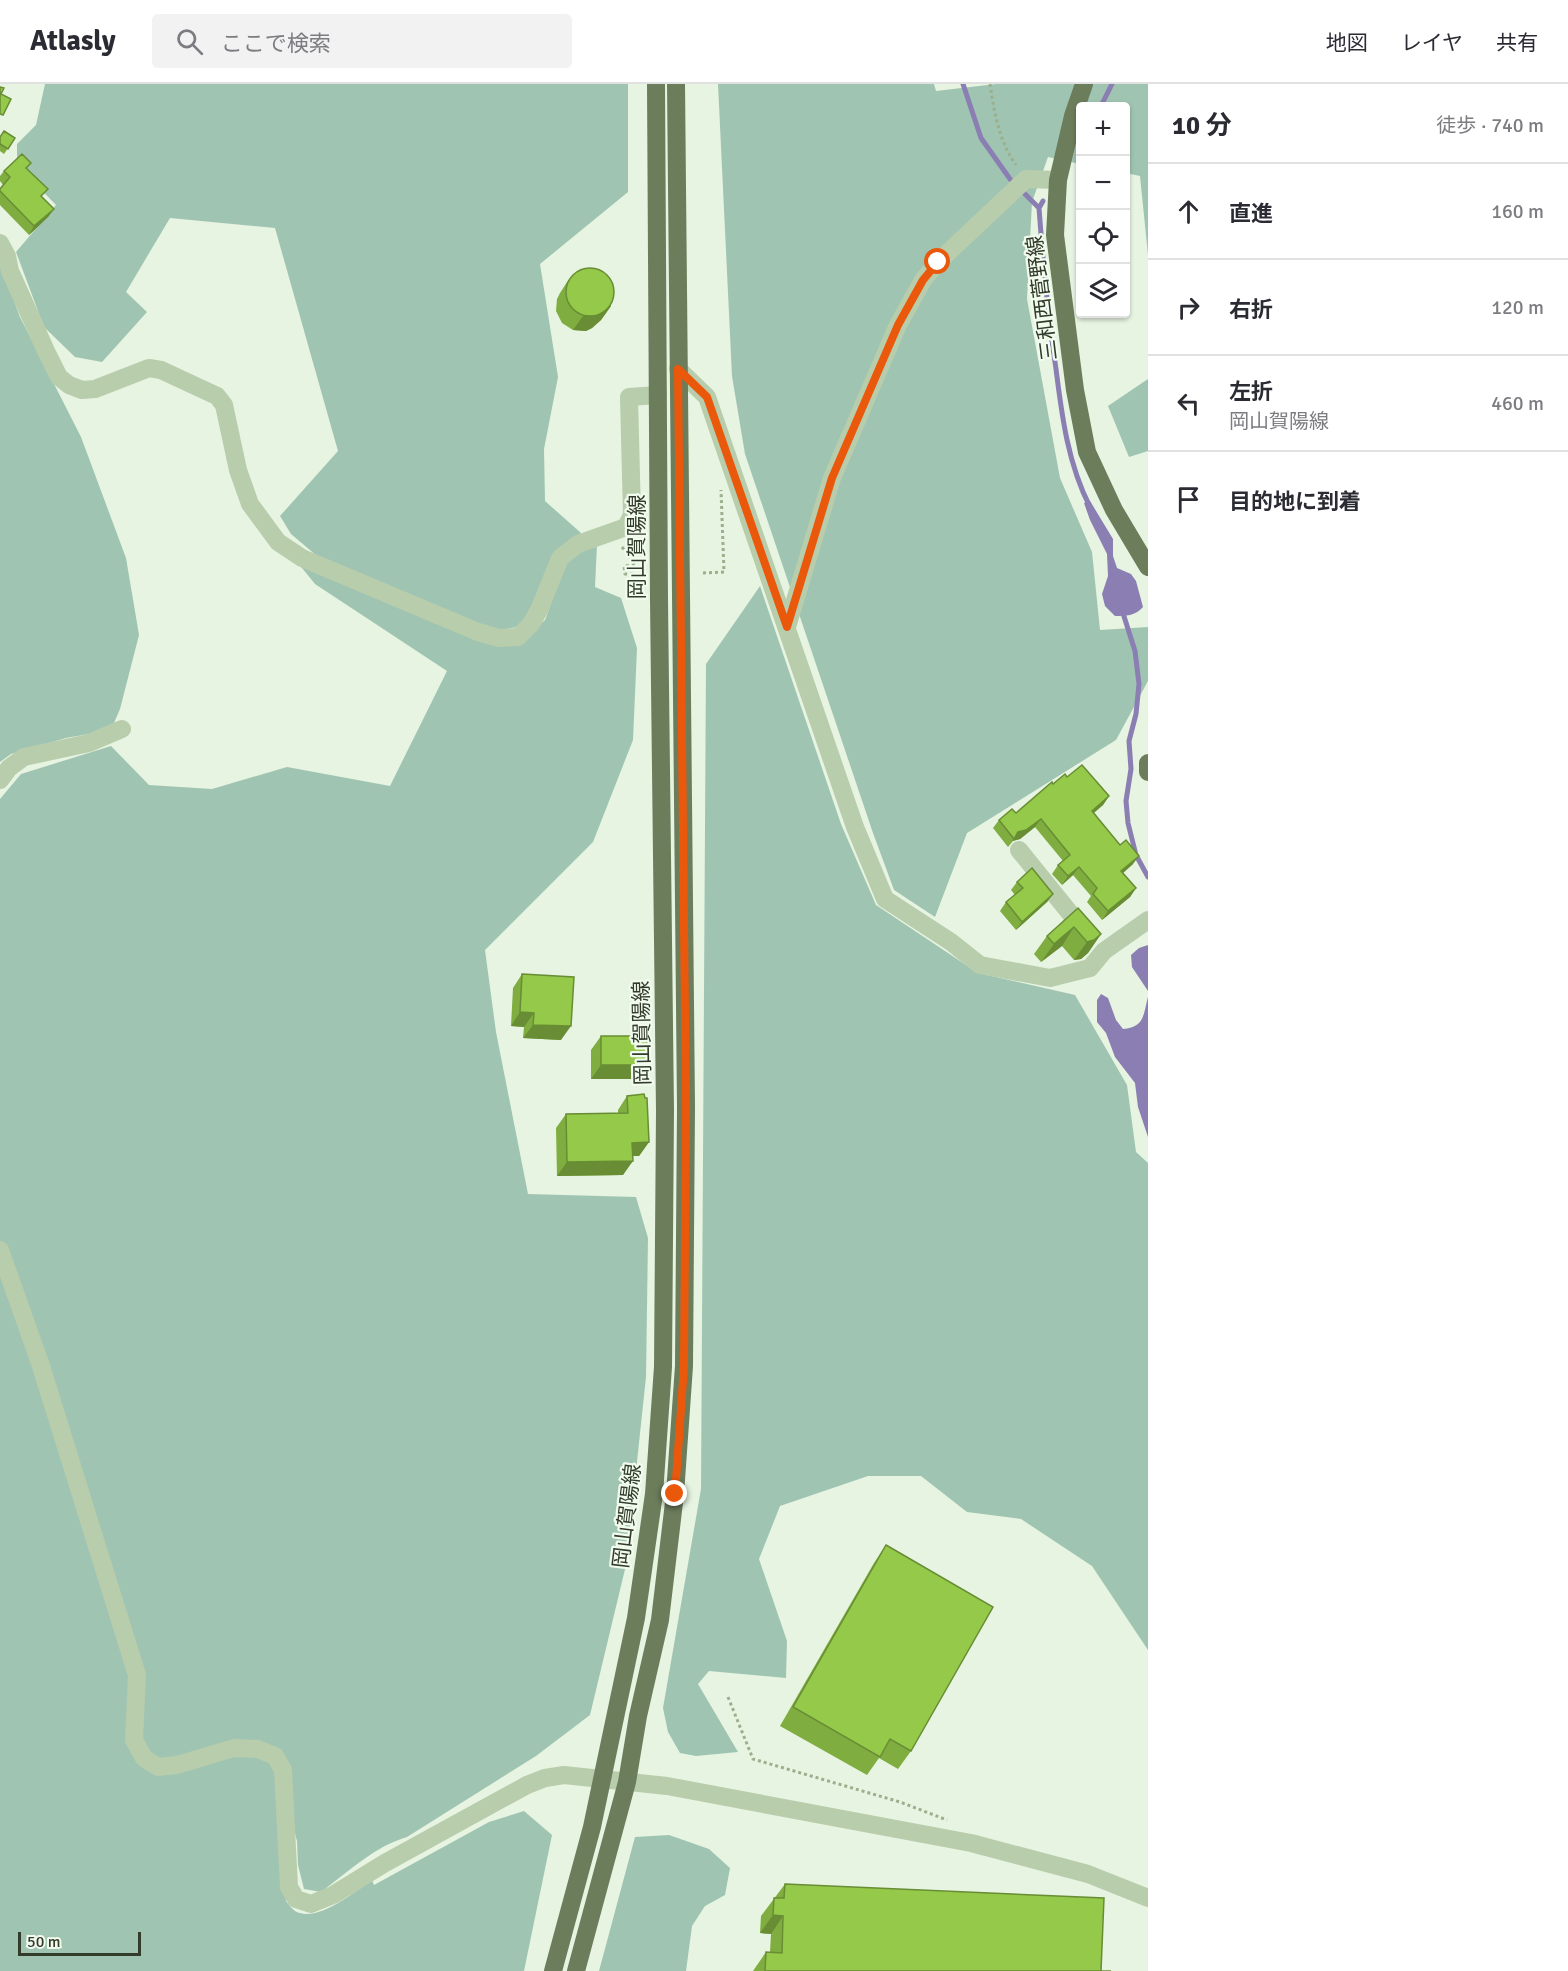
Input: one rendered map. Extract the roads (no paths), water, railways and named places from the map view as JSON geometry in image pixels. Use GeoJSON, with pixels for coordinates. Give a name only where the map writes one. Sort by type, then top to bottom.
{"type":"FeatureCollection","features":[{"type":"Feature","properties":{"kind":"main road","name":"岡山賀陽線"},"geometry":{"type":"LineString","coordinates":[[553,1971],[592,1827],[636,1618],[654,1494],[663,1367],[665,1112],[656,84]]}},
{"type":"Feature","properties":{"kind":"main road","name":"岡山賀陽線"},"geometry":{"type":"LineString","coordinates":[[576,1971],[627,1782],[638,1716],[660,1620],[675,1494],[684,1366],[686,1107],[676,84]]}},
{"type":"Feature","properties":{"kind":"main road","name":"三和西菅野線"},"geometry":{"type":"LineString","coordinates":[[1084,84],[1073,116],[1058,180],[1055,235],[1075,390],[1087,452],[1114,510],[1148,567]]}},
{"type":"Feature","properties":{"kind":"main road"},"geometry":{"type":"LineString","coordinates":[[1148,763],[1148,772]]}},
{"type":"Feature","properties":{"kind":"street"},"geometry":{"type":"LineString","coordinates":[[787,627],[832,478],[898,325],[923,280],[938,262],[1026,179],[1058,180]]}},
{"type":"Feature","properties":{"kind":"street"},"geometry":{"type":"LineString","coordinates":[[0,243],[46,351],[59,376],[69,385],[82,390],[95,389],[149,369],[161,370],[217,396],[224,405],[238,470],[250,504],[278,542],[302,558],[478,632],[499,638],[518,637],[531,624],[560,558],[578,544],[626,527],[632,514],[629,397],[658,395]]}},
{"type":"Feature","properties":{"kind":"street"},"geometry":{"type":"LineString","coordinates":[[678,369],[707,397],[855,827],[885,899],[951,942],[980,965],[1050,978],[1090,968],[1104,951],[1148,920]]}},
{"type":"Feature","properties":{"kind":"street"},"geometry":{"type":"LineString","coordinates":[[0,780],[9,768],[24,758],[89,743],[122,729]]}},
{"type":"Feature","properties":{"kind":"street"},"geometry":{"type":"LineString","coordinates":[[1019,850],[1093,942],[1104,951]]}},
{"type":"Feature","properties":{"kind":"street"},"geometry":{"type":"LineString","coordinates":[[0,1250],[40,1363],[137,1675],[134,1740],[144,1758],[158,1767],[177,1765],[234,1748],[258,1749],[275,1756],[283,1770],[289,1887],[296,1899],[311,1904],[333,1895],[385,1863],[527,1785],[545,1778],[564,1775],[667,1786],[971,1843],[1088,1874],[1148,1898]]}},
{"type":"Feature","properties":{"kind":"waterway"},"geometry":{"type":"LineString","coordinates":[[963,84],[981,138],[1010,179]]}},
{"type":"Feature","properties":{"kind":"waterway"},"geometry":{"type":"LineString","coordinates":[[1103,102],[1112,84]]}},
{"type":"Feature","properties":{"kind":"waterway"},"geometry":{"type":"LineString","coordinates":[[1023,192],[1039,208]]}},
{"type":"Feature","properties":{"kind":"waterway"},"geometry":{"type":"LineString","coordinates":[[1043,201],[1039,208],[1042,248],[1061,405],[1071,457],[1090,507]]}},
{"type":"Feature","properties":{"kind":"waterway"},"geometry":{"type":"LineString","coordinates":[[1122,610],[1135,651],[1139,684],[1136,714],[1129,741],[1131,769],[1126,801],[1128,823],[1136,855],[1148,877]]}}]}
